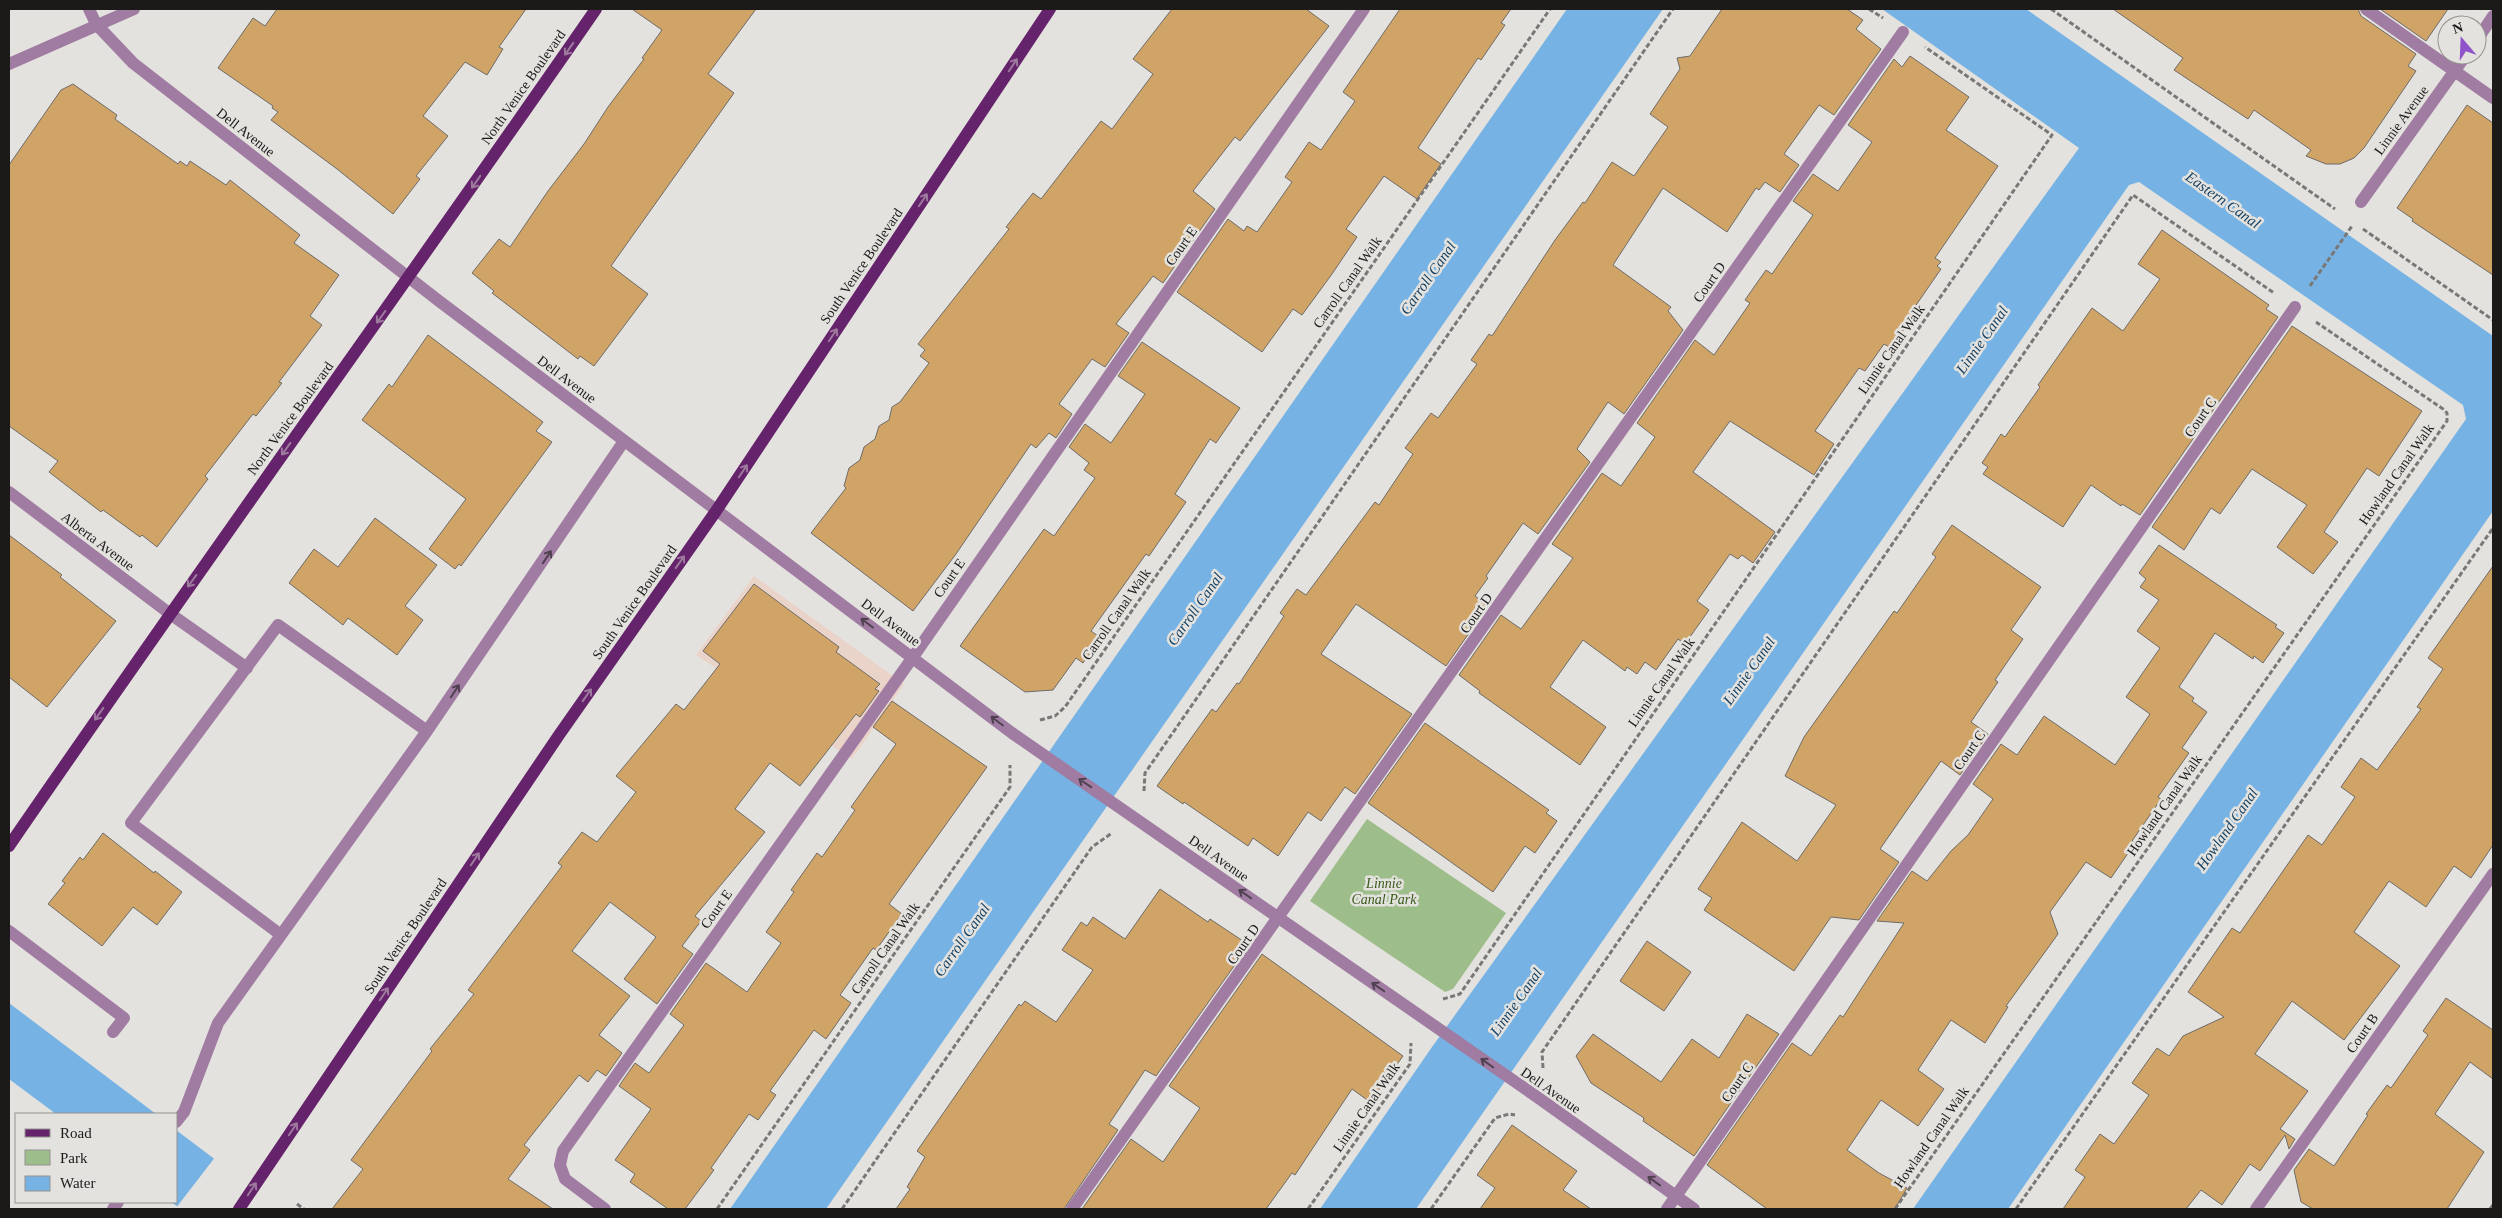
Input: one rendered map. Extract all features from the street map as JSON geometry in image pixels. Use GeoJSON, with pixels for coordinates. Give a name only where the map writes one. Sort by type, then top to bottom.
{"type":"FeatureCollection","features":[{"type":"Feature","properties":{"kind":"main road","name":"North Venice Boulevard"},"geometry":{"type":"LineString","coordinates":[[9,846],[169,613],[409,277],[596,9]]}},
{"type":"Feature","properties":{"kind":"main road","name":"South Venice Boulevard"},"geometry":{"type":"LineString","coordinates":[[239,1209],[559,735],[716,511],[1050,9]]}},
{"type":"Feature","properties":{"kind":"street","name":"Dell Avenue"},"geometry":{"type":"LineString","coordinates":[[89,9],[96,24],[133,63],[624,441],[1012,733],[1540,1099],[1694,1209]]}},
{"type":"Feature","properties":{"kind":"street"},"geometry":{"type":"LineString","coordinates":[[9,64],[96,24],[134,9]]}},
{"type":"Feature","properties":{"kind":"street","name":"Court E"},"geometry":{"type":"LineString","coordinates":[[605,1209],[565,1178],[560,1165],[564,1150],[912,657],[1364,9]]}},
{"type":"Feature","properties":{"kind":"street"},"geometry":{"type":"LineString","coordinates":[[2366,9],[2493,98]]}},
{"type":"Feature","properties":{"kind":"street","name":"Court D"},"geometry":{"type":"LineString","coordinates":[[1072,1209],[1903,32]]}},
{"type":"Feature","properties":{"kind":"street","name":"Linnie Avenue"},"geometry":{"type":"LineString","coordinates":[[2361,202],[2459,65]]}},
{"type":"Feature","properties":{"kind":"street","name":"Court C"},"geometry":{"type":"LineString","coordinates":[[1667,1209],[2295,307]]}},
{"type":"Feature","properties":{"kind":"street"},"geometry":{"type":"LineString","coordinates":[[180,1117],[218,1023],[427,731],[624,441]]}},
{"type":"Feature","properties":{"kind":"street","name":"Alberta Avenue"},"geometry":{"type":"LineString","coordinates":[[9,492],[169,613],[247,668]]}},
{"type":"Feature","properties":{"kind":"street"},"geometry":{"type":"LineString","coordinates":[[281,935],[131,822],[278,625],[427,731]]}},
{"type":"Feature","properties":{"kind":"street","name":"Court B"},"geometry":{"type":"LineString","coordinates":[[2256,1209],[2493,874]]}},
{"type":"Feature","properties":{"kind":"street"},"geometry":{"type":"LineString","coordinates":[[9,931],[124,1018],[114,1032]]}},
{"type":"Feature","properties":{"kind":"path","name":"Carroll Canal Walk"},"geometry":{"type":"LineString","coordinates":[[717,1209],[1010,787],[1011,766],[1001,748],[1024,717],[1038,720],[1055,716],[1066,706],[1550,9]]}},
{"type":"Feature","properties":{"kind":"path"},"geometry":{"type":"LineString","coordinates":[[842,1209],[1092,847],[1122,826],[1128,812],[1143,797],[1145,773],[1673,9]]}},
{"type":"Feature","properties":{"kind":"path"},"geometry":{"type":"LineString","coordinates":[[1869,9],[1903,32]]}},
{"type":"Feature","properties":{"kind":"path"},"geometry":{"type":"LineString","coordinates":[[2051,9],[2338,211]]}},
{"type":"Feature","properties":{"kind":"path","name":"Linnie Canal Walk"},"geometry":{"type":"LineString","coordinates":[[1308,1209],[1410,1064],[1412,1044],[1398,1028],[1414,1013],[1425,992],[1441,1000],[1460,994],[2052,135],[1903,32]]}},
{"type":"Feature","properties":{"kind":"path"},"geometry":{"type":"LineString","coordinates":[[1431,1209],[1495,1118],[1509,1114],[1527,1117],[1553,1083],[1542,1067],[1542,1052],[2132,195]]}},
{"type":"Feature","properties":{"kind":"path"},"geometry":{"type":"LineString","coordinates":[[2295,307],[2354,223]]}},
{"type":"Feature","properties":{"kind":"path"},"geometry":{"type":"LineString","coordinates":[[2362,229],[2493,320]]}},
{"type":"Feature","properties":{"kind":"path","name":"Howland Canal Walk"},"geometry":{"type":"LineString","coordinates":[[1895,1209],[2447,421],[2447,413]]}},
{"type":"Feature","properties":{"kind":"path"},"geometry":{"type":"LineString","coordinates":[[2016,1209],[2493,528]]}},
{"type":"Feature","properties":{"kind":"path"},"geometry":{"type":"LineString","coordinates":[[297,1204],[304,1209]]}},
{"type":"Feature","properties":{"kind":"path"},"geometry":{"type":"LineString","coordinates":[[2490,1209],[2493,1205]]}},
{"type":"Feature","properties":{"kind":"shaded area"},"geometry":{"type":"Polygon","coordinates":[[[754,576],[904,684],[852,759],[696,655],[754,576]]]}},
{"type":"Feature","properties":{"kind":"green space","name":"Linnie Canal Park"},"geometry":{"type":"Polygon","coordinates":[[[1367,819],[1506,913],[1453,989],[1445,992],[1310,901],[1367,819]]]}},
{"type":"Feature","properties":{"kind":"water","name":"Carroll Canal"},"geometry":{"type":"Polygon","coordinates":[[[1567,9],[1663,9],[826,1209],[730,1209],[1567,9]]]}},
{"type":"Feature","properties":{"kind":"water"},"geometry":{"type":"Polygon","coordinates":[[[1882,9],[2026,9],[2493,336],[2493,511],[2008,1209],[1913,1209],[2466,419],[2463,405],[2139,182],[2129,185],[1416,1209],[1320,1209],[1432,1047],[2079,148],[1882,9]]]}},
{"type":"Feature","properties":{"kind":"water"},"geometry":{"type":"Polygon","coordinates":[[[9,1003],[155,1113],[55,1113],[9,1079],[9,1003]]]}},
{"type":"Feature","properties":{"kind":"water"},"geometry":{"type":"Polygon","coordinates":[[[178,1132],[281,1209],[181,1209],[172,1203],[178,1203],[178,1132]]]}},
{"type":"Feature","properties":{"kind":"pier"},"geometry":{"type":"Polygon","coordinates":[[[216,1156],[283,1207],[284,1209],[176,1208],[216,1156]]]}},
{"type":"Feature","properties":{"kind":"building"},"geometry":{"type":"Polygon","coordinates":[[[277,9],[526,9],[499,47],[503,49],[487,75],[465,62],[423,116],[448,136],[416,176],[420,179],[393,214],[271,120],[278,112],[272,108],[273,106],[218,68],[253,18],[265,26],[277,9]]]}},
{"type":"Feature","properties":{"kind":"building"},"geometry":{"type":"Polygon","coordinates":[[[632,9],[756,9],[708,74],[734,93],[611,266],[648,294],[594,366],[580,356],[578,359],[492,293],[494,291],[472,273],[499,239],[510,247],[548,191],[644,59],[642,58],[662,30],[632,9]]]}},
{"type":"Feature","properties":{"kind":"building"},"geometry":{"type":"Polygon","coordinates":[[[1172,9],[1306,9],[1329,26],[1240,141],[1235,137],[1193,191],[1215,209],[1163,283],[1153,276],[1116,324],[1129,333],[1105,367],[1092,359],[1059,404],[1072,414],[1056,438],[1049,433],[1036,448],[1031,444],[956,554],[913,611],[811,533],[846,488],[844,486],[849,468],[860,460],[864,447],[875,439],[879,426],[889,420],[892,407],[900,402],[929,363],[920,356],[925,350],[918,344],[1009,229],[1006,227],[1033,193],[1041,199],[1101,121],[1112,129],[1153,74],[1133,59],[1172,9]]]}},
{"type":"Feature","properties":{"kind":"building"},"geometry":{"type":"Polygon","coordinates":[[[1400,9],[1511,9],[1501,23],[1505,25],[1481,60],[1478,58],[1418,148],[1441,164],[1417,199],[1384,176],[1346,229],[1357,237],[1332,274],[1302,315],[1293,309],[1262,352],[1177,292],[1228,219],[1244,231],[1247,226],[1257,232],[1292,182],[1285,177],[1309,142],[1321,150],[1355,101],[1343,92],[1400,9]]]}},
{"type":"Feature","properties":{"kind":"building"},"geometry":{"type":"Polygon","coordinates":[[[1722,9],[1847,9],[1863,20],[1856,29],[1881,49],[1834,115],[1819,105],[1784,154],[1799,165],[1780,192],[1765,182],[1759,190],[1756,188],[1727,232],[1663,188],[1613,265],[1671,307],[1668,311],[1683,330],[1624,414],[1608,402],[1577,449],[1590,462],[1538,534],[1523,523],[1486,576],[1488,578],[1475,596],[1488,606],[1446,666],[1356,604],[1321,654],[1412,714],[1355,794],[1345,787],[1321,821],[1308,812],[1278,856],[1253,838],[1248,846],[1184,802],[1183,804],[1157,786],[1212,709],[1216,712],[1237,683],[1239,684],[1284,616],[1280,613],[1297,589],[1306,595],[1375,502],[1379,505],[1413,454],[1405,448],[1431,413],[1438,418],[1477,364],[1471,360],[1489,334],[1492,336],[1555,240],[1583,202],[1585,203],[1612,162],[1634,176],[1668,127],[1650,114],[1680,69],[1677,58],[1690,56],[1722,9]]]}},
{"type":"Feature","properties":{"kind":"building"},"geometry":{"type":"Polygon","coordinates":[[[2113,9],[2358,9],[2361,16],[2416,54],[2408,66],[2416,71],[2364,148],[2354,158],[2340,164],[2326,164],[2306,156],[2311,150],[2254,110],[2248,119],[2174,70],[2183,58],[2113,9]]]}},
{"type":"Feature","properties":{"kind":"building"},"geometry":{"type":"Polygon","coordinates":[[[2380,9],[2448,9],[2444,15],[2437,15],[2437,25],[2426,41],[2380,9]]]}},
{"type":"Feature","properties":{"kind":"building"},"geometry":{"type":"Polygon","coordinates":[[[1910,56],[1969,97],[1946,130],[1998,166],[1935,258],[1941,262],[1937,266],[1941,269],[1912,311],[1915,313],[1891,348],[1884,344],[1865,371],[1859,368],[1815,431],[1834,444],[1814,475],[1730,421],[1693,472],[1775,532],[1753,563],[1742,555],[1738,559],[1730,554],[1697,601],[1709,610],[1685,644],[1678,639],[1656,670],[1645,662],[1637,674],[1627,667],[1625,671],[1583,640],[1550,687],[1606,727],[1580,765],[1479,693],[1480,691],[1459,675],[1501,615],[1521,629],[1573,558],[1552,544],[1602,473],[1621,486],[1655,437],[1637,423],[1695,340],[1714,355],[1750,303],[1745,300],[1766,270],[1772,274],[1813,215],[1793,201],[1813,174],[1838,191],[1872,142],[1848,125],[1894,59],[1902,67],[1910,56]]]}},
{"type":"Feature","properties":{"kind":"building"},"geometry":{"type":"Polygon","coordinates":[[[73,84],[117,115],[115,119],[178,164],[180,161],[187,166],[190,161],[226,185],[230,180],[300,235],[294,243],[339,275],[310,316],[322,325],[279,382],[282,383],[256,416],[253,414],[205,476],[208,479],[157,547],[103,510],[101,512],[49,472],[58,461],[9,426],[9,165],[61,90],[73,84]]]}},
{"type":"Feature","properties":{"kind":"building"},"geometry":{"type":"Polygon","coordinates":[[[2467,105],[2493,123],[2493,275],[2412,221],[2413,219],[2397,208],[2467,105]]]}},
{"type":"Feature","properties":{"kind":"building"},"geometry":{"type":"Polygon","coordinates":[[[2162,230],[2269,305],[2266,309],[2278,317],[2140,515],[2122,504],[2121,506],[2091,485],[2063,527],[1983,474],[1988,467],[1982,463],[2001,434],[2005,437],[2040,387],[2038,385],[2092,308],[2123,331],[2160,279],[2138,264],[2162,230]]]}},
{"type":"Feature","properties":{"kind":"building"},"geometry":{"type":"Polygon","coordinates":[[[2292,326],[2422,411],[2379,476],[2367,468],[2324,532],[2338,542],[2313,574],[2277,547],[2307,505],[2252,469],[2220,514],[2211,508],[2184,550],[2152,527],[2292,326]]]}},
{"type":"Feature","properties":{"kind":"building"},"geometry":{"type":"Polygon","coordinates":[[[428,335],[543,422],[536,431],[552,442],[461,566],[459,564],[455,569],[429,549],[466,499],[362,420],[389,384],[392,387],[428,335]]]}},
{"type":"Feature","properties":{"kind":"building"},"geometry":{"type":"Polygon","coordinates":[[[1142,342],[1240,408],[1216,443],[1210,439],[1175,494],[1186,502],[1149,556],[1146,554],[1091,631],[1101,638],[1083,663],[1076,658],[1053,690],[1025,692],[960,646],[1044,529],[1054,536],[1095,478],[1084,470],[1089,463],[1069,447],[1085,424],[1111,443],[1145,394],[1118,376],[1142,342]]]}},
{"type":"Feature","properties":{"kind":"building"},"geometry":{"type":"Polygon","coordinates":[[[375,518],[437,565],[405,606],[423,620],[397,655],[348,618],[343,625],[289,583],[314,549],[338,567],[375,518]]]}},
{"type":"Feature","properties":{"kind":"building"},"geometry":{"type":"Polygon","coordinates":[[[1952,525],[2041,587],[2011,630],[2023,639],[1995,680],[1998,682],[1971,722],[1988,734],[1960,775],[1941,761],[1880,849],[1899,862],[1859,920],[1831,917],[1794,971],[1704,910],[1712,898],[1698,889],[1742,822],[1797,861],[1836,805],[1785,776],[1804,737],[1894,611],[1897,613],[1936,557],[1932,554],[1952,525]]]}},
{"type":"Feature","properties":{"kind":"building"},"geometry":{"type":"Polygon","coordinates":[[[9,535],[62,575],[60,577],[116,621],[47,707],[9,677],[9,535]]]}},
{"type":"Feature","properties":{"kind":"building"},"geometry":{"type":"Polygon","coordinates":[[[2159,545],[2277,625],[2275,627],[2284,633],[2263,663],[2254,656],[2253,659],[2215,633],[2179,687],[2194,698],[2192,701],[2207,712],[2182,748],[2189,753],[2158,797],[2161,799],[2132,841],[2135,843],[2111,878],[2086,862],[2050,912],[2058,934],[2006,1006],[2008,1007],[1985,1043],[1951,1020],[1918,1070],[1944,1089],[1918,1126],[1881,1100],[1847,1150],[1879,1173],[1907,1188],[1895,1209],[1767,1209],[1707,1165],[1792,1043],[1811,1056],[1840,1015],[1843,1017],[1904,923],[1877,921],[1912,871],[1927,881],[1951,851],[1968,835],[1993,799],[1973,784],[2001,744],[2017,755],[2044,716],[2115,765],[2150,714],[2126,697],[2160,648],[2137,631],[2159,600],[2140,587],[2146,579],[2139,573],[2159,545]]]}},
{"type":"Feature","properties":{"kind":"building"},"geometry":{"type":"Polygon","coordinates":[[[2493,566],[2493,845],[2471,878],[2454,866],[2426,907],[2389,881],[2354,932],[2400,966],[2344,1040],[2292,1001],[2255,1054],[2308,1091],[2280,1129],[2295,1139],[2289,1149],[2285,1135],[2260,1171],[2250,1164],[2222,1205],[2201,1190],[2186,1209],[2063,1209],[2085,1177],[2075,1170],[2100,1134],[2114,1144],[2149,1095],[2132,1083],[2157,1048],[2169,1056],[2183,1036],[2224,1017],[2188,992],[2232,928],[2240,933],[2308,835],[2322,845],[2355,797],[2341,787],[2361,758],[2377,770],[2421,709],[2417,707],[2443,669],[2428,658],[2493,566]]]}},
{"type":"Feature","properties":{"kind":"building"},"geometry":{"type":"Polygon","coordinates":[[[754,584],[839,647],[836,652],[880,684],[875,689],[879,691],[860,717],[856,714],[800,786],[770,763],[735,809],[765,832],[695,916],[701,921],[682,946],[693,954],[657,1004],[624,979],[656,937],[610,902],[572,951],[630,996],[599,1035],[622,1053],[606,1076],[597,1070],[588,1082],[579,1075],[524,1145],[530,1150],[508,1179],[553,1209],[332,1209],[363,1169],[351,1160],[432,1051],[430,1049],[474,994],[468,990],[562,866],[558,863],[582,832],[597,842],[636,792],[616,776],[676,704],[684,710],[720,664],[703,651],[754,584]]]}},
{"type":"Feature","properties":{"kind":"building"},"geometry":{"type":"Polygon","coordinates":[[[892,701],[987,767],[889,904],[902,914],[876,950],[873,948],[840,995],[851,1003],[826,1039],[814,1030],[770,1091],[776,1095],[758,1120],[749,1114],[711,1168],[714,1170],[685,1209],[668,1209],[630,1182],[635,1174],[615,1160],[651,1109],[619,1086],[635,1063],[649,1073],[684,1025],[670,1014],[706,963],[747,992],[781,943],[766,932],[794,892],[791,890],[817,853],[822,857],[855,810],[851,807],[896,744],[873,727],[892,701]]]}},
{"type":"Feature","properties":{"kind":"building"},"geometry":{"type":"Polygon","coordinates":[[[1425,723],[1549,810],[1546,813],[1557,821],[1535,853],[1525,846],[1493,892],[1368,803],[1425,723]]]}},
{"type":"Feature","properties":{"kind":"building"},"geometry":{"type":"Polygon","coordinates":[[[103,833],[154,873],[155,871],[182,892],[157,925],[133,907],[102,946],[48,904],[65,883],[62,881],[80,857],[83,860],[103,833]]]}},
{"type":"Feature","properties":{"kind":"building"},"geometry":{"type":"Polygon","coordinates":[[[1160,889],[1208,922],[1210,919],[1249,945],[1156,1076],[1145,1070],[1109,1124],[1118,1130],[1064,1209],[896,1209],[910,1189],[907,1187],[925,1157],[917,1151],[1019,1004],[1021,1006],[1025,1001],[1056,1022],[1093,970],[1062,950],[1081,922],[1087,926],[1093,917],[1125,939],[1160,889]]]}},
{"type":"Feature","properties":{"kind":"building"},"geometry":{"type":"Polygon","coordinates":[[[1647,941],[1691,972],[1664,1011],[1620,981],[1647,941]]]}},
{"type":"Feature","properties":{"kind":"building"},"geometry":{"type":"Polygon","coordinates":[[[1262,954],[1403,1056],[1370,1102],[1352,1089],[1295,1175],[1292,1173],[1266,1209],[1082,1209],[1131,1139],[1163,1162],[1200,1108],[1169,1086],[1262,954]]]}},
{"type":"Feature","properties":{"kind":"building"},"geometry":{"type":"Polygon","coordinates":[[[2446,998],[2493,1030],[2493,1079],[2470,1062],[2435,1114],[2484,1152],[2447,1209],[2313,1209],[2301,1202],[2294,1170],[2309,1149],[2334,1166],[2368,1115],[2366,1114],[2387,1085],[2391,1088],[2428,1035],[2423,1031],[2446,998]]]}},
{"type":"Feature","properties":{"kind":"building"},"geometry":{"type":"Polygon","coordinates":[[[1747,1014],[1779,1034],[1694,1156],[1643,1121],[1644,1118],[1591,1083],[1576,1056],[1593,1034],[1661,1082],[1692,1039],[1719,1058],[1747,1014]]]}},
{"type":"Feature","properties":{"kind":"building"},"geometry":{"type":"Polygon","coordinates":[[[1512,1125],[1577,1171],[1563,1190],[1591,1209],[1480,1209],[1495,1188],[1477,1175],[1512,1125]]]}},
{"type":"Feature","properties":{"kind":"water label","name":"Eastern Canal"},"geometry":{"type":"Point","coordinates":[2223,200]}},
{"type":"Feature","properties":{"kind":"water label","name":"Linnie Canal"},"geometry":{"type":"Point","coordinates":[1982,340]}},
{"type":"Feature","properties":{"kind":"water label","name":"Linnie Canal"},"geometry":{"type":"Point","coordinates":[1749,671]}},
{"type":"Feature","properties":{"kind":"water label","name":"Howland Canal"},"geometry":{"type":"Point","coordinates":[2227,829]}},
{"type":"Feature","properties":{"kind":"water label","name":"Linnie Canal"},"geometry":{"type":"Point","coordinates":[1516,1002]}}]}
